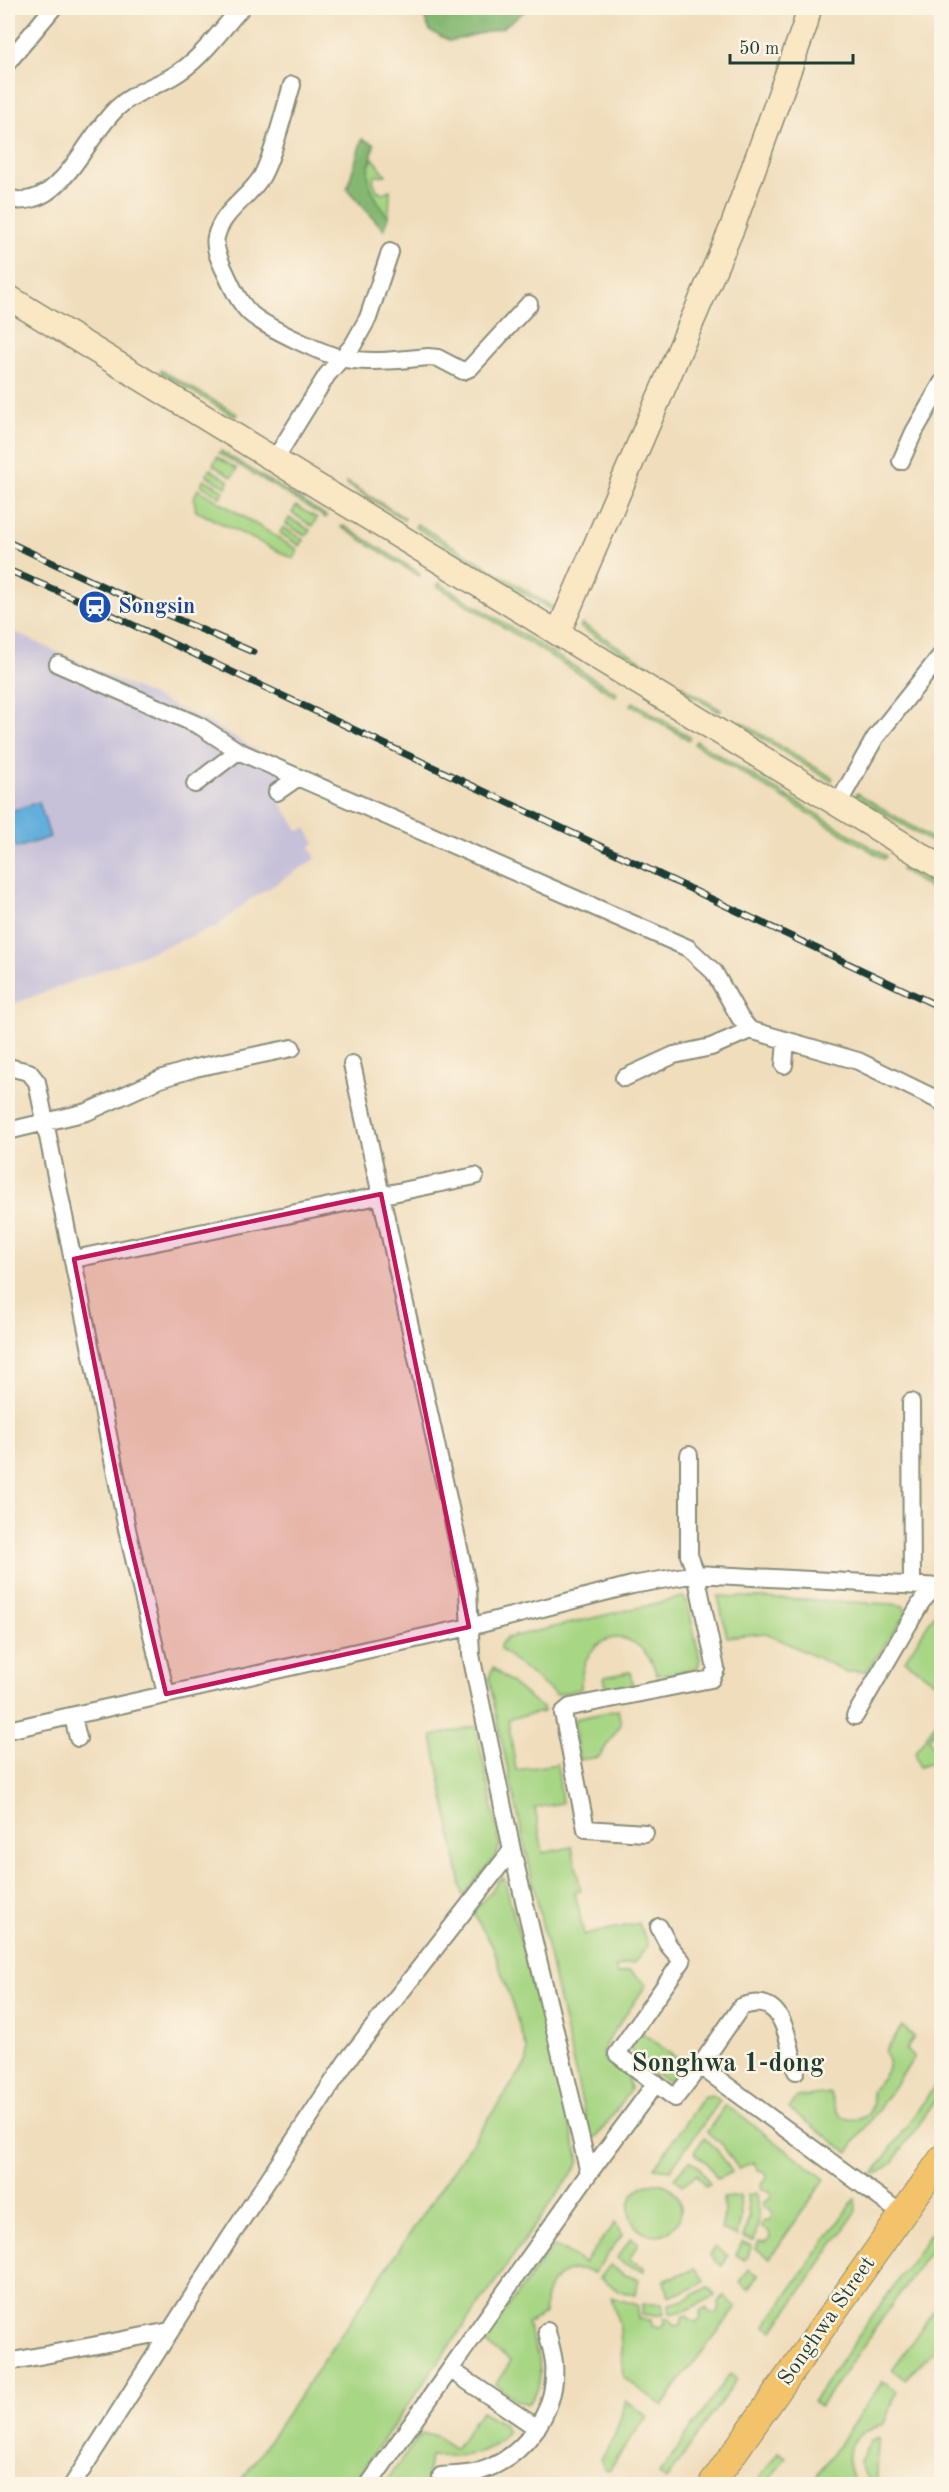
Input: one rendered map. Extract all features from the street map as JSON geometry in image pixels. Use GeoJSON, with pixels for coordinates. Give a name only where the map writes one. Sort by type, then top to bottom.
{"type":"FeatureCollection","features":[{"type":"Feature","properties":{"kind":"main road"},"geometry":{"type":"LineString","coordinates":[[558,633],[732,228],[805,25],[809,8]]}},
{"type":"Feature","properties":{"kind":"main road"},"geometry":{"type":"LineString","coordinates":[[8,297],[942,868]]}},
{"type":"Feature","properties":{"kind":"main road","name":"Songhwa Street"},"geometry":{"type":"LineString","coordinates":[[712,2484],[942,2158]]}},
{"type":"Feature","properties":{"kind":"street"},"geometry":{"type":"LineString","coordinates":[[8,63],[53,8]]}},
{"type":"Feature","properties":{"kind":"street"},"geometry":{"type":"LineString","coordinates":[[8,197],[28,200],[46,193],[61,179],[118,107],[137,92],[173,76],[194,62],[241,8]]}},
{"type":"Feature","properties":{"kind":"street"},"geometry":{"type":"LineString","coordinates":[[292,85],[263,173],[254,189],[230,212],[218,229],[214,241],[220,261],[235,293],[250,313],[265,324],[342,359],[372,361],[428,357],[438,358],[464,371],[470,368],[529,304]]}},
{"type":"Feature","properties":{"kind":"street"},"geometry":{"type":"LineString","coordinates":[[275,459],[327,375],[342,359],[368,318],[390,252]]}},
{"type":"Feature","properties":{"kind":"street"},"geometry":{"type":"LineString","coordinates":[[901,461],[914,432],[942,383]]}},
{"type":"Feature","properties":{"kind":"street"},"geometry":{"type":"LineString","coordinates":[[838,804],[875,738],[942,654]]}},
{"type":"Feature","properties":{"kind":"street"},"geometry":{"type":"LineString","coordinates":[[58,664],[200,726],[238,752],[688,948],[714,972],[740,1018],[750,1030],[858,1061],[942,1102]]}},
{"type":"Feature","properties":{"kind":"street"},"geometry":{"type":"LineString","coordinates":[[195,784],[238,752]]}},
{"type":"Feature","properties":{"kind":"street"},"geometry":{"type":"LineString","coordinates":[[277,792],[297,778]]}},
{"type":"Feature","properties":{"kind":"street"},"geometry":{"type":"LineString","coordinates":[[624,1078],[674,1055],[711,1047],[750,1030]]}},
{"type":"Feature","properties":{"kind":"street"},"geometry":{"type":"LineString","coordinates":[[784,1065],[786,1041]]}},
{"type":"Feature","properties":{"kind":"street"},"geometry":{"type":"LineString","coordinates":[[8,1131],[87,1112],[160,1079],[195,1068],[292,1048]]}},
{"type":"Feature","properties":{"kind":"street"},"geometry":{"type":"LineString","coordinates":[[352,1064],[468,1589],[471,1655],[512,1850],[589,2173]]}},
{"type":"Feature","properties":{"kind":"street"},"geometry":{"type":"LineString","coordinates":[[8,1067],[29,1072],[37,1082],[127,1529],[166,1694]]}},
{"type":"Feature","properties":{"kind":"street"},"geometry":{"type":"LineString","coordinates":[[74,1259],[475,1176]]}},
{"type":"Feature","properties":{"kind":"street"},"geometry":{"type":"LineString","coordinates":[[910,1402],[912,1585]]}},
{"type":"Feature","properties":{"kind":"street"},"geometry":{"type":"LineString","coordinates":[[645,1833],[586,1829],[563,1713],[570,1707],[711,1679],[716,1669],[696,1574],[689,1555],[689,1455]]}},
{"type":"Feature","properties":{"kind":"street"},"geometry":{"type":"LineString","coordinates":[[8,1730],[469,1627],[632,1585],[696,1574],[938,1587]]}},
{"type":"Feature","properties":{"kind":"street"},"geometry":{"type":"LineString","coordinates":[[855,1716],[922,1601],[938,1587]]}},
{"type":"Feature","properties":{"kind":"street"},"geometry":{"type":"LineString","coordinates":[[73,1717],[78,1738]]}},
{"type":"Feature","properties":{"kind":"street"},"geometry":{"type":"LineString","coordinates":[[73,2484],[346,2062],[512,1850]]}},
{"type":"Feature","properties":{"kind":"street"},"geometry":{"type":"LineString","coordinates":[[659,1927],[669,1946],[682,1961],[617,2054],[675,2098],[741,2007],[752,2003],[767,2004],[779,2014],[796,2071]]}},
{"type":"Feature","properties":{"kind":"street"},"geometry":{"type":"LineString","coordinates":[[700,2066],[902,2214]]}},
{"type":"Feature","properties":{"kind":"street"},"geometry":{"type":"LineString","coordinates":[[369,2484],[589,2173],[656,2083]]}},
{"type":"Feature","properties":{"kind":"street"},"geometry":{"type":"LineString","coordinates":[[8,2362],[170,2331]]}},
{"type":"Feature","properties":{"kind":"street"},"geometry":{"type":"LineString","coordinates":[[441,2476],[478,2472],[496,2463],[522,2447],[537,2428],[550,2400],[554,2364],[547,2331]]}},
{"type":"Feature","properties":{"kind":"street"},"geometry":{"type":"LineString","coordinates":[[451,2370],[537,2428]]}},
{"type":"Feature","properties":{"kind":"highlighted area"},"geometry":{"type":"Polygon","coordinates":[[[381,1194],[469,1627],[166,1694],[127,1529],[74,1259],[381,1194]]]}},
{"type":"Feature","properties":{"kind":"shaded area"},"geometry":{"type":"Polygon","coordinates":[[[8,629],[206,721],[259,752],[287,764],[298,788],[280,802],[299,831],[306,828],[315,843],[310,847],[316,859],[248,901],[216,927],[8,1006],[8,629]]]}},
{"type":"Feature","properties":{"kind":"green space"},"geometry":{"type":"Polygon","coordinates":[[[420,8],[529,8],[502,28],[450,41],[430,31],[420,8]]]}},
{"type":"Feature","properties":{"kind":"green space"},"geometry":{"type":"Polygon","coordinates":[[[362,139],[374,144],[368,177],[375,196],[389,216],[384,230],[347,189],[362,139]]]}},
{"type":"Feature","properties":{"kind":"green space"},"geometry":{"type":"Polygon","coordinates":[[[373,158],[386,175],[375,176],[373,180],[377,191],[381,194],[390,190],[389,216],[378,201],[368,180],[369,165],[373,158]]]}},
{"type":"Feature","properties":{"kind":"green space"},"geometry":{"type":"Polygon","coordinates":[[[161,370],[237,414],[235,417],[160,372],[161,370]]]}},
{"type":"Feature","properties":{"kind":"green space"},"geometry":{"type":"Polygon","coordinates":[[[221,451],[327,516],[326,518],[219,453],[221,451]]]}},
{"type":"Feature","properties":{"kind":"green space"},"geometry":{"type":"Polygon","coordinates":[[[217,457],[237,469],[232,477],[213,465],[217,457]]]}},
{"type":"Feature","properties":{"kind":"green space"},"geometry":{"type":"Polygon","coordinates":[[[210,469],[229,481],[226,487],[206,475],[210,469]]]}},
{"type":"Feature","properties":{"kind":"green space"},"geometry":{"type":"Polygon","coordinates":[[[204,479],[224,491],[220,497],[201,485],[204,479]]]}},
{"type":"Feature","properties":{"kind":"green space"},"geometry":{"type":"Polygon","coordinates":[[[347,482],[405,518],[404,520],[346,484],[347,482]]]}},
{"type":"Feature","properties":{"kind":"green space"},"geometry":{"type":"Polygon","coordinates":[[[198,489],[298,550],[294,559],[196,511],[194,498],[198,489]]]}},
{"type":"Feature","properties":{"kind":"green space"},"geometry":{"type":"Polygon","coordinates":[[[296,506],[317,518],[312,526],[292,513],[296,506]]]}},
{"type":"Feature","properties":{"kind":"green space"},"geometry":{"type":"Polygon","coordinates":[[[289,518],[310,530],[306,536],[286,524],[289,518]]]}},
{"type":"Feature","properties":{"kind":"green space"},"geometry":{"type":"Polygon","coordinates":[[[417,524],[561,612],[559,615],[415,527],[417,524]]]}},
{"type":"Feature","properties":{"kind":"green space"},"geometry":{"type":"Polygon","coordinates":[[[344,526],[420,573],[419,576],[341,527],[344,526]]]}},
{"type":"Feature","properties":{"kind":"green space"},"geometry":{"type":"Polygon","coordinates":[[[283,527],[304,540],[300,546],[280,533],[283,527]]]}},
{"type":"Feature","properties":{"kind":"green space"},"geometry":{"type":"Polygon","coordinates":[[[439,583],[617,693],[615,696],[437,586],[439,583]]]}},
{"type":"Feature","properties":{"kind":"green space"},"geometry":{"type":"Polygon","coordinates":[[[582,624],[721,710],[719,712],[580,627],[582,624]]]}},
{"type":"Feature","properties":{"kind":"green space"},"geometry":{"type":"Polygon","coordinates":[[[633,702],[690,737],[689,740],[631,705],[633,702]]]}},
{"type":"Feature","properties":{"kind":"green space"},"geometry":{"type":"Polygon","coordinates":[[[741,722],[833,778],[831,781],[740,725],[741,722]]]}},
{"type":"Feature","properties":{"kind":"green space"},"geometry":{"type":"Polygon","coordinates":[[[696,741],[886,856],[884,859],[694,744],[696,741]]]}},
{"type":"Feature","properties":{"kind":"green space"},"geometry":{"type":"Polygon","coordinates":[[[857,793],[941,844],[941,848],[855,796],[857,793]]]}},
{"type":"Feature","properties":{"kind":"green space"},"geometry":{"type":"Polygon","coordinates":[[[903,867],[941,891],[941,895],[901,870],[903,867]]]}},
{"type":"Feature","properties":{"kind":"green space"},"geometry":{"type":"Polygon","coordinates":[[[718,1596],[892,1604],[904,1606],[907,1613],[867,1671],[847,1672],[766,1633],[727,1637],[718,1596]]]}},
{"type":"Feature","properties":{"kind":"green space"},"geometry":{"type":"Polygon","coordinates":[[[683,1597],[687,1601],[700,1659],[698,1667],[673,1674],[657,1675],[648,1657],[637,1645],[625,1639],[612,1639],[599,1643],[590,1654],[583,1669],[581,1689],[556,1695],[500,1649],[500,1645],[507,1638],[683,1597]]]}},
{"type":"Feature","properties":{"kind":"green space"},"geometry":{"type":"Polygon","coordinates":[[[935,1613],[941,1614],[941,1686],[905,1660],[935,1613]]]}},
{"type":"Feature","properties":{"kind":"green space"},"geometry":{"type":"Polygon","coordinates":[[[493,1668],[542,1708],[543,1712],[508,1719],[516,1770],[557,1764],[562,1803],[535,1808],[543,1853],[572,1847],[581,1891],[575,1892],[584,1935],[639,1923],[648,1946],[633,1964],[615,1968],[617,1974],[629,1971],[647,1984],[606,2043],[603,2052],[605,2059],[628,2077],[630,2090],[598,2136],[593,2138],[588,2130],[500,1734],[489,1678],[493,1668]]]}},
{"type":"Feature","properties":{"kind":"green space"},"geometry":{"type":"Polygon","coordinates":[[[630,1672],[633,1686],[607,1691],[604,1677],[630,1672]]]}},
{"type":"Feature","properties":{"kind":"green space"},"geometry":{"type":"Polygon","coordinates":[[[618,1710],[621,1724],[599,1757],[579,1760],[575,1719],[618,1710]]]}},
{"type":"Feature","properties":{"kind":"green space"},"geometry":{"type":"Polygon","coordinates":[[[941,1716],[941,1722],[929,1739],[934,1749],[941,1755],[941,1760],[919,1767],[915,1752],[941,1716]]]}},
{"type":"Feature","properties":{"kind":"green space"},"geometry":{"type":"Polygon","coordinates":[[[476,1726],[500,1843],[497,1855],[463,1896],[432,1736],[476,1726]]]}},
{"type":"Feature","properties":{"kind":"green space"},"geometry":{"type":"Polygon","coordinates":[[[942,1772],[941,1803],[931,1776],[942,1772]]]}},
{"type":"Feature","properties":{"kind":"green space"},"geometry":{"type":"Polygon","coordinates":[[[504,1878],[579,2161],[577,2166],[352,2484],[239,2484],[527,2062],[527,2049],[493,1947],[473,1913],[500,1879],[504,1878]]]}},
{"type":"Feature","properties":{"kind":"green space"},"geometry":{"type":"Polygon","coordinates":[[[902,2026],[914,2037],[906,2050],[914,2058],[848,2152],[789,2109],[797,2097],[830,2093],[834,2107],[841,2115],[851,2119],[862,2118],[870,2111],[873,2104],[871,2091],[888,2068],[885,2051],[902,2026]]]}},
{"type":"Feature","properties":{"kind":"green space"},"geometry":{"type":"Polygon","coordinates":[[[641,2032],[687,2066],[677,2079],[671,2082],[666,2080],[647,2068],[632,2053],[631,2047],[641,2032]]]}},
{"type":"Feature","properties":{"kind":"green space"},"geometry":{"type":"Polygon","coordinates":[[[941,2077],[941,2093],[892,2163],[879,2173],[873,2174],[941,2077]]]}},
{"type":"Feature","properties":{"kind":"green space"},"geometry":{"type":"Polygon","coordinates":[[[711,2095],[720,2101],[670,2170],[654,2168],[703,2097],[711,2095]]]}},
{"type":"Feature","properties":{"kind":"green space"},"geometry":{"type":"Polygon","coordinates":[[[726,2105],[825,2179],[770,2258],[756,2249],[759,2241],[764,2242],[770,2238],[769,2231],[762,2228],[763,2222],[770,2220],[772,2214],[768,2208],[763,2208],[763,2203],[771,2198],[770,2191],[762,2189],[761,2184],[767,2179],[766,2173],[758,2171],[754,2162],[738,2168],[723,2146],[707,2132],[726,2105]]]}},
{"type":"Feature","properties":{"kind":"green space"},"geometry":{"type":"Polygon","coordinates":[[[704,2138],[717,2150],[732,2172],[717,2179],[707,2163],[694,2152],[704,2138]]]}},
{"type":"Feature","properties":{"kind":"green space"},"geometry":{"type":"Polygon","coordinates":[[[690,2160],[700,2168],[710,2184],[705,2186],[697,2174],[682,2185],[674,2178],[690,2160]]]}},
{"type":"Feature","properties":{"kind":"green space"},"geometry":{"type":"Polygon","coordinates":[[[655,2183],[665,2185],[673,2191],[679,2199],[681,2209],[679,2219],[673,2227],[665,2233],[655,2235],[645,2233],[637,2227],[631,2219],[629,2209],[631,2199],[637,2191],[645,2185],[655,2183]]]}},
{"type":"Feature","properties":{"kind":"green space"},"geometry":{"type":"Polygon","coordinates":[[[757,2193],[759,2219],[754,2241],[743,2238],[749,2218],[747,2195],[757,2193]]]}},
{"type":"Feature","properties":{"kind":"green space"},"geometry":{"type":"Polygon","coordinates":[[[740,2196],[741,2218],[737,2236],[721,2230],[724,2215],[723,2198],[740,2196]]]}},
{"type":"Feature","properties":{"kind":"green space"},"geometry":{"type":"Polygon","coordinates":[[[855,2198],[854,2215],[773,2331],[765,2326],[855,2198]]]}},
{"type":"Feature","properties":{"kind":"green space"},"geometry":{"type":"Polygon","coordinates":[[[941,2219],[941,2235],[820,2407],[812,2402],[941,2219]]]}},
{"type":"Feature","properties":{"kind":"green space"},"geometry":{"type":"Polygon","coordinates":[[[615,2223],[622,2235],[594,2273],[573,2270],[557,2278],[547,2293],[545,2314],[527,2324],[537,2355],[540,2376],[534,2396],[527,2404],[517,2400],[496,2384],[511,2361],[486,2344],[486,2337],[548,2252],[554,2247],[559,2248],[584,2263],[615,2223]]]}},
{"type":"Feature","properties":{"kind":"green space"},"geometry":{"type":"Polygon","coordinates":[[[631,2238],[638,2243],[629,2260],[644,2267],[644,2271],[624,2264],[617,2258],[631,2238]]]}},
{"type":"Feature","properties":{"kind":"green space"},"geometry":{"type":"Polygon","coordinates":[[[742,2243],[752,2246],[745,2260],[736,2255],[742,2243]]]}},
{"type":"Feature","properties":{"kind":"green space"},"geometry":{"type":"Polygon","coordinates":[[[715,2247],[728,2256],[722,2266],[709,2255],[715,2247]]]}},
{"type":"Feature","properties":{"kind":"green space"},"geometry":{"type":"Polygon","coordinates":[[[610,2265],[625,2275],[639,2279],[635,2295],[621,2291],[600,2278],[610,2265]]]}},
{"type":"Feature","properties":{"kind":"green space"},"geometry":{"type":"Polygon","coordinates":[[[695,2268],[705,2281],[696,2287],[668,2297],[664,2281],[695,2268]]]}},
{"type":"Feature","properties":{"kind":"green space"},"geometry":{"type":"Polygon","coordinates":[[[749,2269],[758,2275],[749,2289],[740,2283],[749,2269]]]}},
{"type":"Feature","properties":{"kind":"green space"},"geometry":{"type":"Polygon","coordinates":[[[709,2287],[715,2296],[687,2310],[670,2314],[669,2304],[684,2300],[709,2287]]]}},
{"type":"Feature","properties":{"kind":"green space"},"geometry":{"type":"Polygon","coordinates":[[[724,2296],[737,2307],[663,2406],[623,2377],[620,2328],[611,2297],[638,2305],[638,2319],[651,2320],[652,2326],[658,2328],[664,2324],[664,2319],[669,2319],[674,2326],[681,2325],[683,2316],[687,2315],[689,2319],[696,2322],[701,2318],[700,2311],[706,2308],[711,2314],[718,2313],[720,2306],[718,2302],[724,2296]]]}},
{"type":"Feature","properties":{"kind":"green space"},"geometry":{"type":"Polygon","coordinates":[[[941,2300],[936,2349],[905,2379],[892,2370],[941,2300]]]}},
{"type":"Feature","properties":{"kind":"green space"},"geometry":{"type":"Polygon","coordinates":[[[643,2304],[662,2304],[664,2315],[642,2315],[643,2304]]]}},
{"type":"Feature","properties":{"kind":"green space"},"geometry":{"type":"Polygon","coordinates":[[[730,2374],[737,2379],[666,2480],[659,2474],[730,2374]]]}},
{"type":"Feature","properties":{"kind":"green space"},"geometry":{"type":"Polygon","coordinates":[[[883,2381],[897,2391],[884,2424],[864,2431],[852,2444],[848,2457],[855,2484],[811,2484],[883,2381]]]}},
{"type":"Feature","properties":{"kind":"green space"},"geometry":{"type":"Polygon","coordinates":[[[626,2401],[647,2416],[609,2470],[604,2468],[601,2459],[614,2437],[626,2401]]]}},
{"type":"Feature","properties":{"kind":"green space"},"geometry":{"type":"Polygon","coordinates":[[[481,2411],[503,2424],[507,2432],[499,2441],[491,2447],[472,2454],[430,2456],[426,2484],[384,2484],[420,2435],[434,2435],[455,2449],[481,2411]]]}},
{"type":"Feature","properties":{"kind":"green space"},"geometry":{"type":"Polygon","coordinates":[[[879,2438],[876,2467],[878,2484],[868,2479],[859,2461],[871,2441],[879,2438]]]}},
{"type":"Feature","properties":{"kind":"green space"},"geometry":{"type":"Polygon","coordinates":[[[778,2452],[786,2457],[766,2484],[755,2484],[778,2452]]]}},
{"type":"Feature","properties":{"kind":"water"},"geometry":{"type":"Polygon","coordinates":[[[39,802],[50,837],[16,848],[8,822],[8,812],[39,802]]]}},
{"type":"Feature","properties":{"kind":"railway"},"geometry":{"type":"LineString","coordinates":[[8,542],[253,652]]}},
{"type":"Feature","properties":{"kind":"railway"},"geometry":{"type":"LineString","coordinates":[[8,570],[95,607],[942,1008]]}},
{"type":"Feature","properties":{"kind":"place","name":"Songsin"},"geometry":{"type":"Point","coordinates":[95,607]}},
{"type":"Feature","properties":{"kind":"district","name":"Songhwa 1-dong"},"geometry":{"type":"Point","coordinates":[728,2064]}}]}
